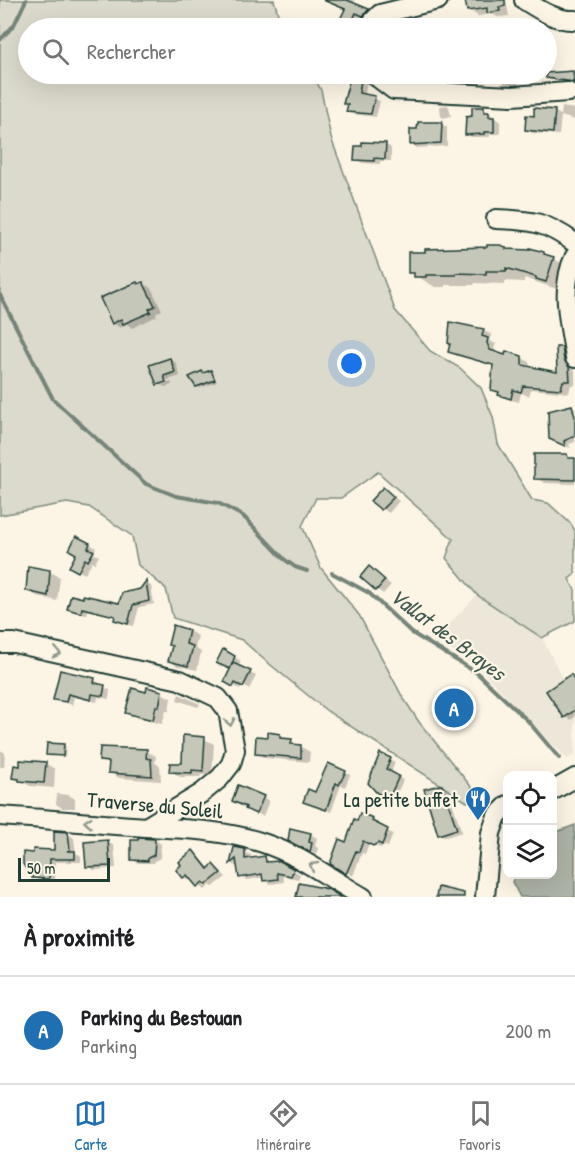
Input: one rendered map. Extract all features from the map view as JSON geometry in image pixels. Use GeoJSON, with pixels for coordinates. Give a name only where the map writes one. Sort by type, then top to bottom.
{"type":"FeatureCollection","features":[{"type":"Feature","properties":{"kind":"street"},"geometry":{"type":"LineString","coordinates":[[376,18],[380,14],[438,0]]}},
{"type":"Feature","properties":{"kind":"street"},"geometry":{"type":"LineString","coordinates":[[524,0],[547,14],[565,20],[575,20]]}},
{"type":"Feature","properties":{"kind":"street"},"geometry":{"type":"LineString","coordinates":[[386,84],[394,90],[404,91],[512,96],[568,92]]}},
{"type":"Feature","properties":{"kind":"street"},"geometry":{"type":"LineString","coordinates":[[496,219],[527,220],[543,224],[575,243]]}},
{"type":"Feature","properties":{"kind":"street"},"geometry":{"type":"LineString","coordinates":[[575,256],[568,272],[566,295],[575,358]]}},
{"type":"Feature","properties":{"kind":"street"},"geometry":{"type":"LineString","coordinates":[[0,643],[14,643],[180,680],[218,698],[228,711],[235,750],[231,764],[220,778],[202,793],[146,827]]}},
{"type":"Feature","properties":{"kind":"street"},"geometry":{"type":"LineString","coordinates":[[557,778],[575,768]]}},
{"type":"Feature","properties":{"kind":"street"},"geometry":{"type":"LineString","coordinates":[[557,788],[575,778]]}},
{"type":"Feature","properties":{"kind":"street"},"geometry":{"type":"LineString","coordinates":[[485,897],[491,833],[497,816],[503,809]]}},
{"type":"Feature","properties":{"kind":"street","name":"Traverse du Soleil"},"geometry":{"type":"LineString","coordinates":[[0,816],[190,828],[230,834],[263,843],[298,857],[363,897]]}},
{"type":"Feature","properties":{"kind":"shaded area"},"geometry":{"type":"Polygon","coordinates":[[[0,0],[274,0],[280,18],[18,18],[18,84],[318,84],[321,90],[331,138],[395,310],[430,351],[460,368],[481,388],[493,417],[498,444],[532,500],[548,503],[571,524],[575,531],[575,574],[569,579],[575,590],[575,621],[542,638],[477,595],[446,558],[453,539],[378,472],[341,498],[316,498],[302,526],[321,568],[359,615],[402,696],[419,722],[477,794],[467,802],[327,711],[242,640],[173,618],[166,589],[138,565],[132,536],[89,507],[67,503],[0,515],[0,0]]]}},
{"type":"Feature","properties":{"kind":"shaded area"},"geometry":{"type":"Polygon","coordinates":[[[477,595],[542,638],[575,702],[575,755],[567,759],[480,669],[434,640],[477,595]]]}},
{"type":"Feature","properties":{"kind":"shaded area"},"geometry":{"type":"Polygon","coordinates":[[[575,825],[575,897],[520,897],[512,882],[513,879],[557,879],[557,832],[575,825]]]}},
{"type":"Feature","properties":{"kind":"building"},"geometry":{"type":"Polygon","coordinates":[[[323,0],[347,0],[369,9],[363,16],[356,13],[354,18],[341,18],[345,9],[323,0]]]}},
{"type":"Feature","properties":{"kind":"building"},"geometry":{"type":"Polygon","coordinates":[[[465,0],[505,0],[505,6],[499,7],[500,11],[487,13],[487,8],[467,11],[465,0]]]}},
{"type":"Feature","properties":{"kind":"building"},"geometry":{"type":"Polygon","coordinates":[[[573,71],[574,82],[557,80],[557,72],[573,71]]]}},
{"type":"Feature","properties":{"kind":"building"},"geometry":{"type":"Polygon","coordinates":[[[348,84],[360,84],[359,93],[375,96],[371,114],[346,112],[348,104],[343,104],[348,84]]]}},
{"type":"Feature","properties":{"kind":"building"},"geometry":{"type":"Polygon","coordinates":[[[472,107],[484,107],[484,112],[489,112],[489,117],[494,117],[494,132],[465,135],[466,117],[472,116],[472,107]]]}},
{"type":"Feature","properties":{"kind":"building"},"geometry":{"type":"Polygon","coordinates":[[[534,108],[555,110],[553,133],[525,130],[526,115],[534,116],[534,108]]]}},
{"type":"Feature","properties":{"kind":"building"},"geometry":{"type":"Polygon","coordinates":[[[418,122],[442,122],[441,143],[410,145],[410,129],[417,129],[418,122]]]}},
{"type":"Feature","properties":{"kind":"building"},"geometry":{"type":"Polygon","coordinates":[[[362,142],[386,143],[385,159],[354,160],[355,146],[362,146],[362,142]]]}},
{"type":"Feature","properties":{"kind":"building"},"geometry":{"type":"Polygon","coordinates":[[[487,245],[500,245],[506,249],[530,250],[530,248],[554,257],[546,282],[506,268],[506,271],[486,271],[486,274],[456,273],[456,275],[414,277],[414,273],[408,273],[408,252],[425,252],[425,249],[487,247],[487,245]]]}},
{"type":"Feature","properties":{"kind":"building"},"geometry":{"type":"Polygon","coordinates":[[[137,282],[138,284],[143,282],[155,306],[149,309],[151,312],[123,324],[121,319],[112,324],[100,298],[137,282]]]}},
{"type":"Feature","properties":{"kind":"building"},"geometry":{"type":"Polygon","coordinates":[[[450,322],[484,329],[482,336],[488,338],[487,343],[490,350],[505,355],[506,351],[522,356],[522,365],[557,372],[556,347],[562,347],[564,360],[569,367],[570,381],[563,381],[561,389],[523,386],[521,392],[513,390],[511,399],[498,395],[499,392],[491,390],[493,365],[448,352],[450,322]]]}},
{"type":"Feature","properties":{"kind":"building"},"geometry":{"type":"Polygon","coordinates":[[[170,358],[175,372],[164,376],[166,382],[157,385],[149,365],[170,358]]]}},
{"type":"Feature","properties":{"kind":"building"},"geometry":{"type":"Polygon","coordinates":[[[211,370],[215,380],[196,387],[189,377],[202,371],[203,373],[211,370]]]}},
{"type":"Feature","properties":{"kind":"building"},"geometry":{"type":"Polygon","coordinates":[[[572,405],[575,417],[575,436],[564,441],[565,446],[549,439],[548,411],[572,405]]]}},
{"type":"Feature","properties":{"kind":"building"},"geometry":{"type":"Polygon","coordinates":[[[534,454],[567,454],[568,458],[575,458],[575,480],[534,479],[534,454]]]}},
{"type":"Feature","properties":{"kind":"building"},"geometry":{"type":"Polygon","coordinates":[[[383,487],[394,497],[381,510],[370,501],[383,487]]]}},
{"type":"Feature","properties":{"kind":"building"},"geometry":{"type":"Polygon","coordinates":[[[76,536],[90,543],[88,548],[94,551],[88,561],[85,559],[78,572],[69,567],[76,554],[69,550],[76,536]]]}},
{"type":"Feature","properties":{"kind":"building"},"geometry":{"type":"Polygon","coordinates":[[[28,566],[50,570],[48,596],[26,591],[28,566]]]}},
{"type":"Feature","properties":{"kind":"building"},"geometry":{"type":"Polygon","coordinates":[[[369,566],[385,580],[376,591],[360,577],[369,566]]]}},
{"type":"Feature","properties":{"kind":"building"},"geometry":{"type":"Polygon","coordinates":[[[146,581],[149,601],[133,605],[128,624],[114,620],[115,616],[82,608],[81,613],[67,609],[71,595],[83,598],[83,595],[119,603],[122,593],[140,589],[146,581]]]}},
{"type":"Feature","properties":{"kind":"building"},"geometry":{"type":"Polygon","coordinates":[[[173,625],[189,630],[186,644],[193,646],[188,666],[168,661],[172,646],[168,645],[173,625]]]}},
{"type":"Feature","properties":{"kind":"building"},"geometry":{"type":"Polygon","coordinates":[[[223,649],[235,656],[230,669],[216,663],[223,649]]]}},
{"type":"Feature","properties":{"kind":"building"},"geometry":{"type":"Polygon","coordinates":[[[233,663],[251,671],[243,687],[235,683],[233,687],[224,682],[233,663]]]}},
{"type":"Feature","properties":{"kind":"building"},"geometry":{"type":"Polygon","coordinates":[[[60,670],[95,678],[94,683],[105,685],[103,696],[92,694],[91,700],[68,694],[66,702],[53,700],[60,670]]]}},
{"type":"Feature","properties":{"kind":"building"},"geometry":{"type":"Polygon","coordinates":[[[571,674],[575,681],[575,710],[564,718],[546,691],[571,674]]]}},
{"type":"Feature","properties":{"kind":"building"},"geometry":{"type":"Polygon","coordinates":[[[147,687],[162,691],[159,707],[156,706],[153,720],[125,713],[132,688],[146,692],[147,687]]]}},
{"type":"Feature","properties":{"kind":"building"},"geometry":{"type":"Polygon","coordinates":[[[268,732],[280,734],[280,738],[292,739],[291,744],[301,745],[301,758],[255,754],[256,736],[268,737],[268,732]]]}},
{"type":"Feature","properties":{"kind":"building"},"geometry":{"type":"Polygon","coordinates":[[[183,735],[205,737],[203,771],[169,772],[170,763],[182,763],[183,735]]]}},
{"type":"Feature","properties":{"kind":"building"},"geometry":{"type":"Polygon","coordinates":[[[47,743],[64,744],[63,756],[46,755],[47,743]]]}},
{"type":"Feature","properties":{"kind":"building"},"geometry":{"type":"Polygon","coordinates":[[[100,747],[147,749],[146,758],[151,759],[152,776],[108,773],[109,762],[99,761],[100,747]]]}},
{"type":"Feature","properties":{"kind":"building"},"geometry":{"type":"Polygon","coordinates":[[[380,753],[391,758],[386,769],[399,776],[389,798],[377,793],[368,783],[380,753]]]}},
{"type":"Feature","properties":{"kind":"building"},"geometry":{"type":"Polygon","coordinates":[[[20,760],[46,762],[44,783],[19,781],[19,779],[12,778],[14,765],[20,766],[20,760]]]}},
{"type":"Feature","properties":{"kind":"building"},"geometry":{"type":"Polygon","coordinates":[[[328,763],[346,771],[339,785],[336,783],[326,810],[303,802],[308,789],[315,792],[328,763]]]}},
{"type":"Feature","properties":{"kind":"building"},"geometry":{"type":"Polygon","coordinates":[[[238,785],[264,796],[256,814],[232,801],[238,785]]]}},
{"type":"Feature","properties":{"kind":"building"},"geometry":{"type":"Polygon","coordinates":[[[442,785],[457,829],[438,835],[424,789],[442,785]]]}},
{"type":"Feature","properties":{"kind":"building"},"geometry":{"type":"Polygon","coordinates":[[[360,813],[373,818],[372,821],[388,829],[382,845],[378,843],[373,846],[363,841],[346,874],[330,864],[339,839],[346,842],[354,819],[357,821],[360,813]]]}},
{"type":"Feature","properties":{"kind":"building"},"geometry":{"type":"Polygon","coordinates":[[[290,828],[311,833],[310,852],[288,841],[290,828]]]}},
{"type":"Feature","properties":{"kind":"building"},"geometry":{"type":"Polygon","coordinates":[[[54,831],[68,832],[70,850],[67,851],[75,851],[75,859],[50,859],[49,879],[32,878],[32,872],[23,864],[23,852],[33,853],[33,849],[54,850],[54,831]]]}},
{"type":"Feature","properties":{"kind":"building"},"geometry":{"type":"Polygon","coordinates":[[[138,838],[155,839],[154,855],[148,858],[148,861],[131,860],[131,840],[138,840],[138,838]]]}},
{"type":"Feature","properties":{"kind":"building"},"geometry":{"type":"Polygon","coordinates":[[[108,840],[110,866],[86,867],[84,842],[108,840]]]}},
{"type":"Feature","properties":{"kind":"building"},"geometry":{"type":"Polygon","coordinates":[[[234,847],[245,849],[245,859],[265,856],[266,862],[279,861],[285,864],[294,869],[291,876],[277,873],[278,879],[263,881],[262,874],[239,878],[236,859],[230,864],[234,847]]]}},
{"type":"Feature","properties":{"kind":"building"},"geometry":{"type":"Polygon","coordinates":[[[193,850],[208,869],[213,864],[221,873],[206,885],[203,882],[197,887],[187,875],[183,878],[176,870],[181,865],[179,862],[193,850]]]}},
{"type":"Feature","properties":{"kind":"building"},"geometry":{"type":"Polygon","coordinates":[[[299,883],[328,889],[341,897],[296,897],[299,883]]]}},
{"type":"Feature","properties":{"kind":"building"},"geometry":{"type":"Polygon","coordinates":[[[438,887],[464,893],[464,897],[436,897],[438,887]]]}},
{"type":"Feature","properties":{"kind":"waterway","name":"Vallat des Brayes"},"geometry":{"type":"LineString","coordinates":[[0,40],[14,25],[26,0]]}},
{"type":"Feature","properties":{"kind":"waterway","name":"Vallat des Brayes"},"geometry":{"type":"LineString","coordinates":[[0,295],[53,399],[146,484],[176,496],[218,503],[243,516],[284,559],[295,567],[307,571]]}},
{"type":"Feature","properties":{"kind":"waterway","name":"Vallat des Brayes"},"geometry":{"type":"LineString","coordinates":[[332,573],[369,593],[412,633],[477,673],[528,721],[559,758]]}},
{"type":"Feature","properties":{"kind":"place","name":"Parking du Bestouan"},"geometry":{"type":"Point","coordinates":[454,708]}},
{"type":"Feature","properties":{"kind":"place","name":"La petite buffet"},"geometry":{"type":"Point","coordinates":[478,822]}}]}
